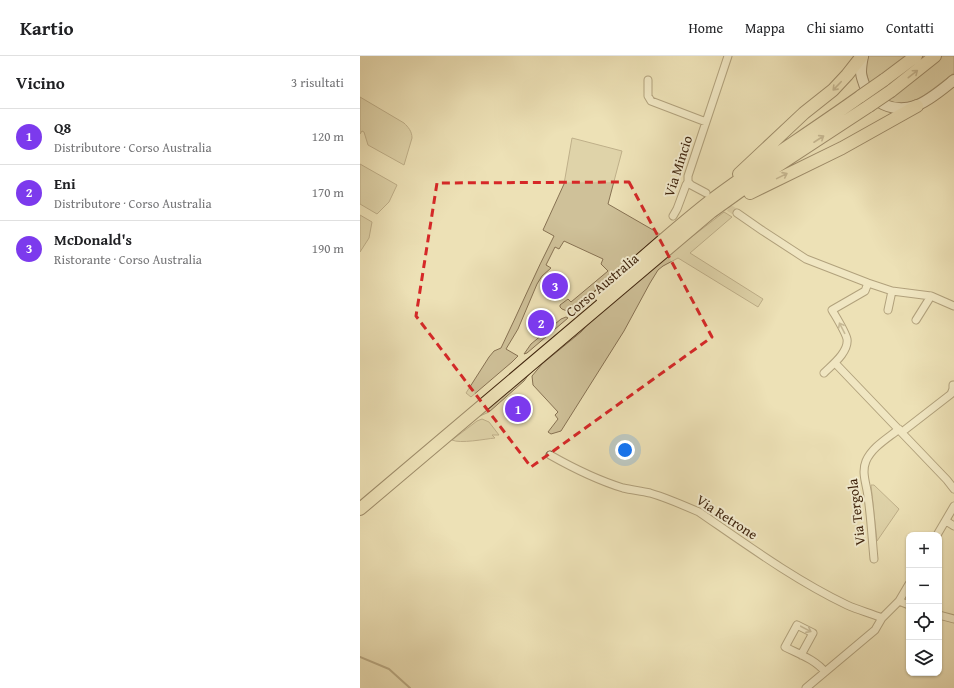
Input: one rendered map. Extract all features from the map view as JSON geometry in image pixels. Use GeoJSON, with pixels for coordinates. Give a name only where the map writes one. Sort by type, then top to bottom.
{"type":"FeatureCollection","features":[{"type":"Feature","properties":{"kind":"highway"},"geometry":{"type":"LineString","coordinates":[[708,198],[738,174],[804,113],[833,90],[862,56]]}},
{"type":"Feature","properties":{"kind":"highway","name":"Corso Australia"},"geometry":{"type":"LineString","coordinates":[[360,499],[545,343],[684,223],[708,198],[781,152],[862,96],[916,56]]}},
{"type":"Feature","properties":{"kind":"highway","name":"Corso Australia"},"geometry":{"type":"LineString","coordinates":[[360,509],[711,212],[891,91],[935,56]]}},
{"type":"Feature","properties":{"kind":"highway"},"geometry":{"type":"LineString","coordinates":[[688,231],[716,215],[742,197],[842,148],[917,106]]}},
{"type":"Feature","properties":{"kind":"main road"},"geometry":{"type":"LineString","coordinates":[[862,56],[861,72],[865,88],[873,98],[885,105],[895,108],[917,106],[934,96],[954,80]]}},
{"type":"Feature","properties":{"kind":"street","name":"Via Mincio"},"geometry":{"type":"LineString","coordinates":[[673,216],[688,182],[688,176],[728,56]]}},
{"type":"Feature","properties":{"kind":"street","name":"Via Mincio"},"geometry":{"type":"LineString","coordinates":[[648,80],[648,96],[651,101],[706,122]]}},
{"type":"Feature","properties":{"kind":"street"},"geometry":{"type":"LineString","coordinates":[[688,182],[708,198]]}},
{"type":"Feature","properties":{"kind":"street"},"geometry":{"type":"LineString","coordinates":[[737,213],[806,259],[892,291],[931,296],[954,306]]}},
{"type":"Feature","properties":{"kind":"street"},"geometry":{"type":"LineString","coordinates":[[824,372],[835,363],[844,350],[847,342],[846,337],[832,310],[864,291],[868,283]]}},
{"type":"Feature","properties":{"kind":"street"},"geometry":{"type":"LineString","coordinates":[[888,310],[892,291]]}},
{"type":"Feature","properties":{"kind":"street"},"geometry":{"type":"LineString","coordinates":[[916,320],[931,296]]}},
{"type":"Feature","properties":{"kind":"street"},"geometry":{"type":"LineString","coordinates":[[835,363],[954,489]]}},
{"type":"Feature","properties":{"kind":"street","name":"Via Tergola"},"geometry":{"type":"LineString","coordinates":[[874,558],[868,497],[864,475],[866,461],[875,449],[951,394],[953,384]]}},
{"type":"Feature","properties":{"kind":"street","name":"Via Retrone"},"geometry":{"type":"LineString","coordinates":[[550,455],[573,468],[604,481],[623,488],[651,494],[684,505],[699,512],[789,573],[816,589],[848,605],[882,618]]}},
{"type":"Feature","properties":{"kind":"street"},"geometry":{"type":"LineString","coordinates":[[939,532],[954,506]]}},
{"type":"Feature","properties":{"kind":"street"},"geometry":{"type":"LineString","coordinates":[[946,521],[954,526]]}},
{"type":"Feature","properties":{"kind":"street"},"geometry":{"type":"LineString","coordinates":[[806,688],[875,630],[882,618],[899,601],[906,589]]}},
{"type":"Feature","properties":{"kind":"street"},"geometry":{"type":"LineString","coordinates":[[899,601],[906,604]]}},
{"type":"Feature","properties":{"kind":"street"},"geometry":{"type":"LineString","coordinates":[[942,615],[954,619]]}},
{"type":"Feature","properties":{"kind":"street"},"geometry":{"type":"LineString","coordinates":[[801,655],[820,665],[825,672]]}},
{"type":"Feature","properties":{"kind":"highlighted area"},"geometry":{"type":"Polygon","coordinates":[[[629,182],[712,337],[531,467],[416,316],[437,183],[629,182]]]}},
{"type":"Feature","properties":{"kind":"shaded area"},"geometry":{"type":"Polygon","coordinates":[[[868,56],[907,56],[870,85],[866,71],[868,56]]]}},
{"type":"Feature","properties":{"kind":"shaded area"},"geometry":{"type":"Polygon","coordinates":[[[942,56],[954,56],[954,73],[912,102],[901,103],[887,101],[927,69],[942,56]]]}},
{"type":"Feature","properties":{"kind":"shaded area"},"geometry":{"type":"Polygon","coordinates":[[[360,97],[404,123],[410,129],[412,138],[404,165],[368,145],[364,132],[362,131],[360,134],[360,97]]]}},
{"type":"Feature","properties":{"kind":"shaded area"},"geometry":{"type":"Polygon","coordinates":[[[572,138],[622,151],[608,204],[660,234],[583,302],[567,311],[562,309],[560,305],[568,299],[571,302],[608,271],[601,264],[603,259],[564,241],[559,249],[555,247],[546,265],[551,268],[542,276],[537,284],[518,329],[506,349],[518,356],[471,397],[466,393],[489,357],[494,351],[501,348],[554,236],[543,230],[564,184],[572,138]]]}},
{"type":"Feature","properties":{"kind":"shaded area"},"geometry":{"type":"Polygon","coordinates":[[[360,164],[397,185],[389,202],[377,214],[360,204],[360,164]]]}},
{"type":"Feature","properties":{"kind":"shaded area"},"geometry":{"type":"Polygon","coordinates":[[[724,212],[732,217],[690,253],[763,299],[758,307],[678,258],[663,266],[658,270],[624,331],[561,431],[551,434],[548,432],[558,419],[555,415],[558,412],[533,385],[532,376],[542,364],[581,332],[650,269],[724,212]]]}},
{"type":"Feature","properties":{"kind":"shaded area"},"geometry":{"type":"Polygon","coordinates":[[[360,215],[372,222],[369,238],[360,252],[360,215]]]}},
{"type":"Feature","properties":{"kind":"shaded area"},"geometry":{"type":"Polygon","coordinates":[[[566,317],[568,318],[524,354],[531,344],[561,319],[566,317]]]}},
{"type":"Feature","properties":{"kind":"shaded area"},"geometry":{"type":"Polygon","coordinates":[[[529,374],[524,381],[489,412],[480,416],[479,415],[529,374]]]}},
{"type":"Feature","properties":{"kind":"shaded area"},"geometry":{"type":"Polygon","coordinates":[[[482,419],[489,422],[499,435],[492,435],[495,438],[473,441],[461,442],[452,440],[477,421],[482,419]]]}},
{"type":"Feature","properties":{"kind":"shaded area"},"geometry":{"type":"Polygon","coordinates":[[[871,485],[874,485],[899,509],[877,541],[871,485]]]}},
{"type":"Feature","properties":{"kind":"waterway"},"geometry":{"type":"LineString","coordinates":[[360,657],[389,669],[410,688]]}},
{"type":"Feature","properties":{"kind":"tunnel"},"geometry":{"type":"LineString","coordinates":[[720,202],[737,213]]}},
{"type":"Feature","properties":{"kind":"place","name":"McDonald's"},"geometry":{"type":"Point","coordinates":[555,286]}},
{"type":"Feature","properties":{"kind":"place","name":"Eni"},"geometry":{"type":"Point","coordinates":[541,323]}},
{"type":"Feature","properties":{"kind":"place","name":"Q8"},"geometry":{"type":"Point","coordinates":[518,409]}}]}
